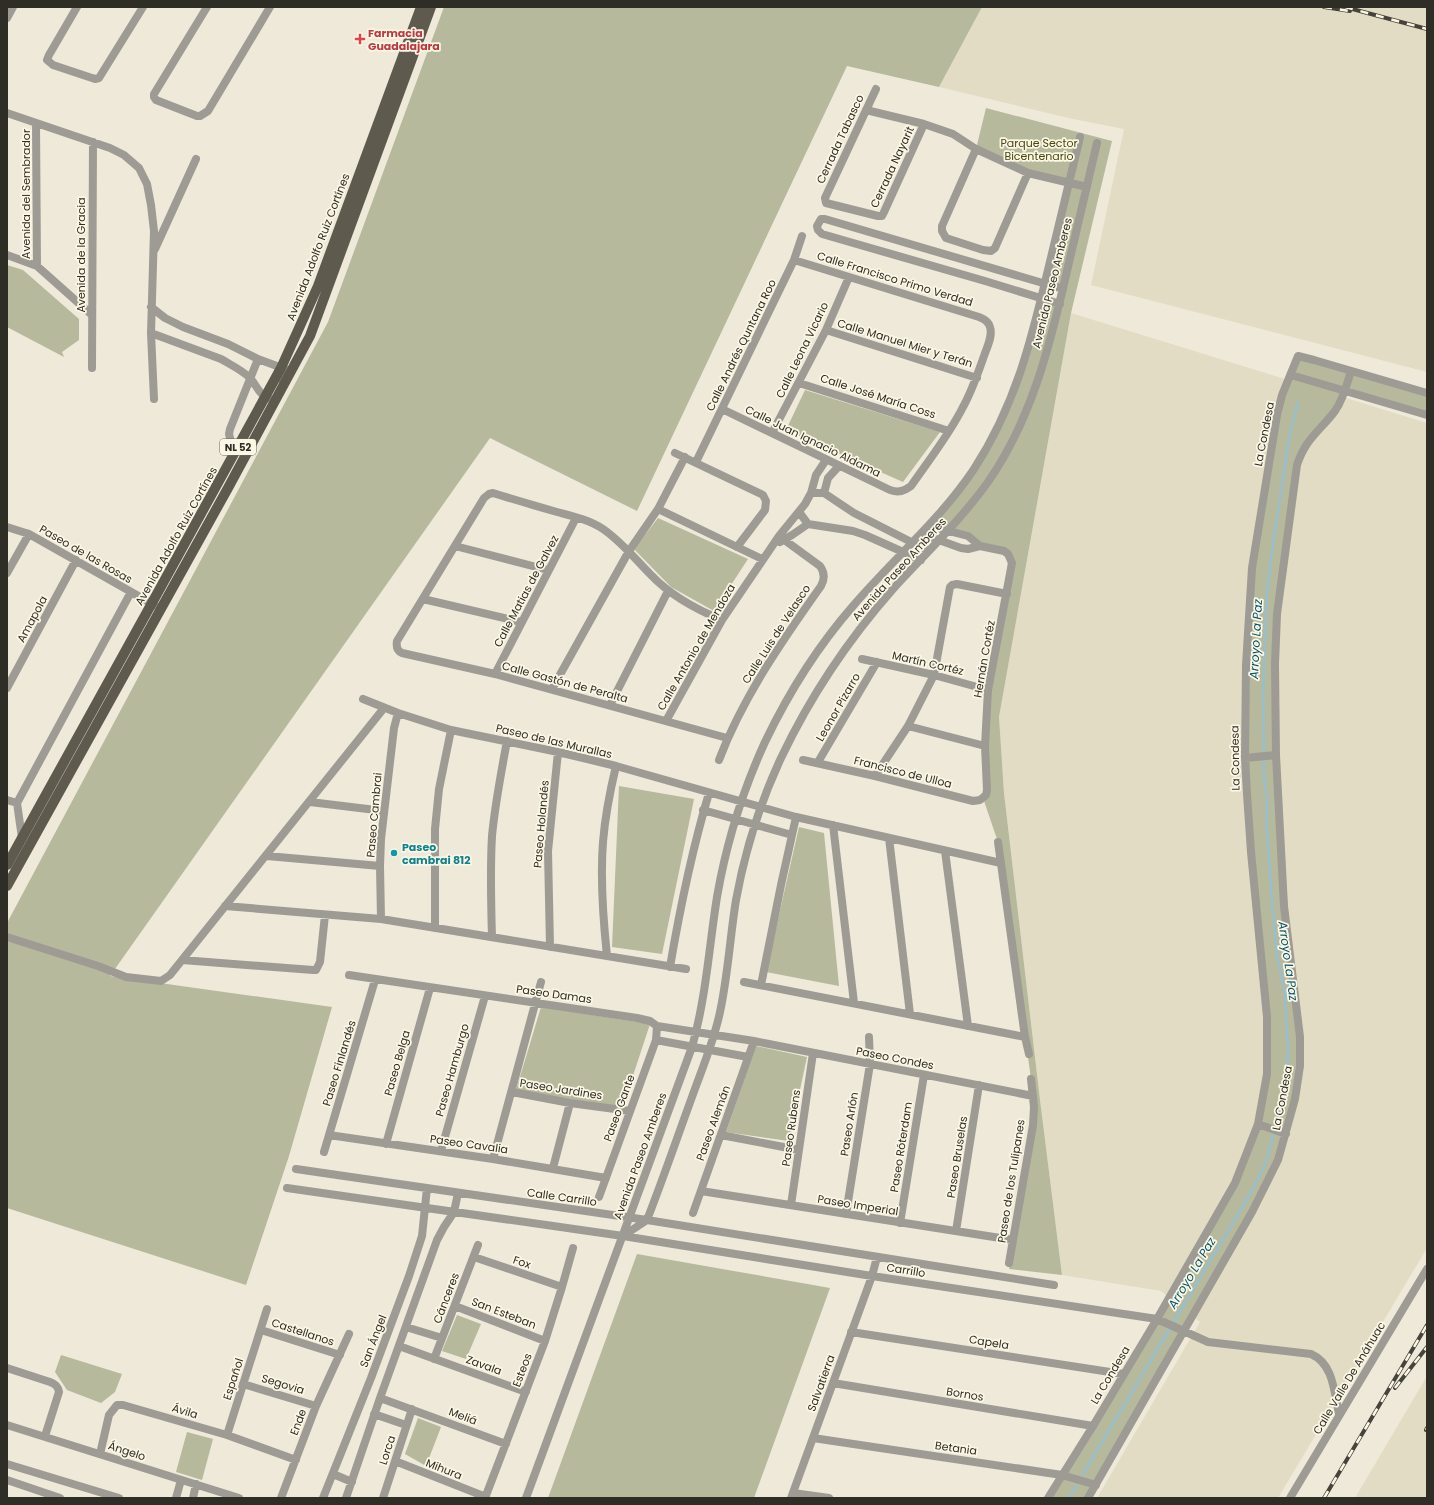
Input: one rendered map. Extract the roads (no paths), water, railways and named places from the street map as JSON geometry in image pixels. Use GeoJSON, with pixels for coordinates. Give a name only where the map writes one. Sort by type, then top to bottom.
{"type":"FeatureCollection","features":[{"type":"Feature","properties":{"kind":"main road","name":"Avenida Adolfo Ruiz Cortínes"},"geometry":{"type":"LineString","coordinates":[[7,864],[157,606],[234,454],[272,396],[281,368],[318,286],[421,7]]}},
{"type":"Feature","properties":{"kind":"main road"},"geometry":{"type":"LineString","coordinates":[[7,886],[157,606],[254,441],[272,396],[310,336],[431,7]]}},
{"type":"Feature","properties":{"kind":"street"},"geometry":{"type":"LineString","coordinates":[[7,18],[13,7]]}},
{"type":"Feature","properties":{"kind":"street"},"geometry":{"type":"LineString","coordinates":[[76,7],[48,55],[47,60],[53,65],[97,79],[143,7]]}},
{"type":"Feature","properties":{"kind":"street"},"geometry":{"type":"LineString","coordinates":[[207,7],[154,94],[156,100],[197,116],[200,116],[208,111],[270,7]]}},
{"type":"Feature","properties":{"kind":"street","name":"Cerrada Tabasco"},"geometry":{"type":"LineString","coordinates":[[876,89],[825,198],[826,203],[878,216]]}},
{"type":"Feature","properties":{"kind":"street"},"geometry":{"type":"LineString","coordinates":[[866,110],[924,124],[953,134],[976,150],[1028,173],[1087,187]]}},
{"type":"Feature","properties":{"kind":"street"},"geometry":{"type":"LineString","coordinates":[[7,112],[110,148],[124,155],[138,168],[147,184],[154,231],[151,307],[154,400]]}},
{"type":"Feature","properties":{"kind":"street","name":"Avenida del Sembrador"},"geometry":{"type":"LineString","coordinates":[[36,122],[37,266]]}},
{"type":"Feature","properties":{"kind":"street","name":"Cerrada Nayarit"},"geometry":{"type":"LineString","coordinates":[[878,216],[882,216],[924,124]]}},
{"type":"Feature","properties":{"kind":"street","name":"Avenida Paseo Amberes"},"geometry":{"type":"LineString","coordinates":[[622,1236],[692,1047],[703,1004],[718,894],[736,819],[752,771],[782,710],[803,674],[852,607],[922,534],[957,493],[975,467],[999,426],[1017,384],[1032,337],[1080,137]]}},
{"type":"Feature","properties":{"kind":"street","name":"Avenida de la Gracia"},"geometry":{"type":"LineString","coordinates":[[92,368],[93,142]]}},
{"type":"Feature","properties":{"kind":"street","name":"Avenida Paseo Amberes"},"geometry":{"type":"LineString","coordinates":[[622,1236],[647,1220],[709,1050],[724,994],[737,897],[744,864],[761,807],[782,758],[829,673],[852,638],[873,612],[948,531],[987,483],[1007,451],[1025,415],[1044,362],[1060,304],[1097,143]]}},
{"type":"Feature","properties":{"kind":"street"},"geometry":{"type":"LineString","coordinates":[[976,150],[942,226],[942,231],[946,238],[983,250],[991,251],[995,248],[1028,173]]}},
{"type":"Feature","properties":{"kind":"street"},"geometry":{"type":"LineString","coordinates":[[154,252],[196,159]]}},
{"type":"Feature","properties":{"kind":"street"},"geometry":{"type":"LineString","coordinates":[[1060,304],[822,234],[818,230],[817,226],[819,222],[825,219],[1063,289]]}},
{"type":"Feature","properties":{"kind":"street","name":"Calle Andrés Quntana Roo"},"geometry":{"type":"LineString","coordinates":[[696,462],[794,260],[802,236]]}},
{"type":"Feature","properties":{"kind":"street"},"geometry":{"type":"LineString","coordinates":[[7,255],[37,266],[92,314]]}},
{"type":"Feature","properties":{"kind":"street","name":"Calle Francisco Primo Verdad"},"geometry":{"type":"LineString","coordinates":[[794,260],[979,317],[988,322],[991,327],[991,333],[977,378]]}},
{"type":"Feature","properties":{"kind":"street","name":"Calle Leona Vicario"},"geometry":{"type":"LineString","coordinates":[[772,433],[826,330],[849,276]]}},
{"type":"Feature","properties":{"kind":"street"},"geometry":{"type":"LineString","coordinates":[[151,307],[165,318],[183,327],[228,344],[258,359],[281,368]]}},
{"type":"Feature","properties":{"kind":"street","name":"Calle Manuel Mier y Terán"},"geometry":{"type":"LineString","coordinates":[[826,330],[977,378]]}},
{"type":"Feature","properties":{"kind":"street"},"geometry":{"type":"LineString","coordinates":[[151,333],[221,359],[250,378],[272,396]]}},
{"type":"Feature","properties":{"kind":"street","name":"La Condesa"},"geometry":{"type":"LineString","coordinates":[[1048,1498],[1093,1426],[1123,1374],[1159,1319],[1235,1183],[1260,1125],[1267,1074],[1267,1016],[1251,852],[1248,758],[1247,638],[1252,568],[1277,415],[1282,395],[1298,356],[1351,371],[1335,411],[1309,440],[1302,452],[1298,465],[1277,614],[1272,756],[1284,906],[1300,1037],[1300,1066],[1296,1092],[1278,1160],[1267,1183],[1182,1330],[1088,1498]]}},
{"type":"Feature","properties":{"kind":"street"},"geometry":{"type":"LineString","coordinates":[[234,454],[229,434],[230,429],[258,359]]}},
{"type":"Feature","properties":{"kind":"street"},"geometry":{"type":"LineString","coordinates":[[1351,371],[1427,393]]}},
{"type":"Feature","properties":{"kind":"street"},"geometry":{"type":"LineString","coordinates":[[1291,374],[1427,415]]}},
{"type":"Feature","properties":{"kind":"street"},"geometry":{"type":"LineString","coordinates":[[950,431],[977,378]]}},
{"type":"Feature","properties":{"kind":"street","name":"Calle José María Coss"},"geometry":{"type":"LineString","coordinates":[[799,383],[950,431]]}},
{"type":"Feature","properties":{"kind":"street","name":"Calle Juan Ignacio Aldama"},"geometry":{"type":"LineString","coordinates":[[722,409],[895,492],[906,490],[912,486],[950,431]]}},
{"type":"Feature","properties":{"kind":"street"},"geometry":{"type":"LineString","coordinates":[[675,452],[763,495],[766,501],[765,510],[737,547]]}},
{"type":"Feature","properties":{"kind":"street"},"geometry":{"type":"LineString","coordinates":[[552,689],[629,551],[658,509],[685,457]]}},
{"type":"Feature","properties":{"kind":"street"},"geometry":{"type":"LineString","coordinates":[[781,538],[811,493],[816,475],[826,460]]}},
{"type":"Feature","properties":{"kind":"street"},"geometry":{"type":"LineString","coordinates":[[824,493],[828,478],[839,466]]}},
{"type":"Feature","properties":{"kind":"street"},"geometry":{"type":"LineString","coordinates":[[811,493],[824,493],[854,513],[930,551]]}},
{"type":"Feature","properties":{"kind":"street"},"geometry":{"type":"LineString","coordinates":[[521,622],[422,599],[484,498],[489,494],[576,518],[601,528],[629,551],[651,576],[668,591],[698,610],[722,620]]}},
{"type":"Feature","properties":{"kind":"street"},"geometry":{"type":"LineString","coordinates":[[658,509],[762,559]]}},
{"type":"Feature","properties":{"kind":"street"},"geometry":{"type":"LineString","coordinates":[[799,512],[808,524],[853,531],[921,560]]}},
{"type":"Feature","properties":{"kind":"street","name":"Calle Matias de Galvez"},"geometry":{"type":"LineString","coordinates":[[495,674],[576,518]]}},
{"type":"Feature","properties":{"kind":"street","name":"Calle Antonio de Mendoza"},"geometry":{"type":"LineString","coordinates":[[666,721],[722,620],[762,559],[773,544],[781,538],[808,524]]}},
{"type":"Feature","properties":{"kind":"street"},"geometry":{"type":"LineString","coordinates":[[929,526],[968,536],[980,546]]}},
{"type":"Feature","properties":{"kind":"street","name":"Paseo de las Rosas"},"geometry":{"type":"LineString","coordinates":[[7,527],[29,534],[157,606]]}},
{"type":"Feature","properties":{"kind":"street"},"geometry":{"type":"LineString","coordinates":[[7,573],[29,534]]}},
{"type":"Feature","properties":{"kind":"street"},"geometry":{"type":"LineString","coordinates":[[922,534],[966,549],[980,546]]}},
{"type":"Feature","properties":{"kind":"street","name":"Calle Luis de Velasco"},"geometry":{"type":"LineString","coordinates":[[719,760],[727,738],[768,664],[824,580],[824,572],[820,566],[781,538]]}},
{"type":"Feature","properties":{"kind":"street"},"geometry":{"type":"LineString","coordinates":[[455,546],[548,570]]}},
{"type":"Feature","properties":{"kind":"street","name":"Hernán Cortéz"},"geometry":{"type":"LineString","coordinates":[[980,546],[1004,551],[1008,554],[1012,563],[988,690],[986,746],[987,790],[983,798]]}},
{"type":"Feature","properties":{"kind":"street","name":"Amapola"},"geometry":{"type":"LineString","coordinates":[[7,688],[76,560]]}},
{"type":"Feature","properties":{"kind":"street"},"geometry":{"type":"LineString","coordinates":[[875,776],[908,726],[934,675],[949,589],[952,585],[957,584],[1007,594]]}},
{"type":"Feature","properties":{"kind":"street"},"geometry":{"type":"LineString","coordinates":[[610,705],[668,591]]}},
{"type":"Feature","properties":{"kind":"street"},"geometry":{"type":"LineString","coordinates":[[22,838],[17,803],[131,592]]}},
{"type":"Feature","properties":{"kind":"street","name":"Calle Gastón de Peralta"},"geometry":{"type":"LineString","coordinates":[[422,599],[397,642],[397,649],[402,654],[495,674],[727,738]]}},
{"type":"Feature","properties":{"kind":"street","name":"Martín Cortéz"},"geometry":{"type":"LineString","coordinates":[[862,659],[934,675],[988,690]]}},
{"type":"Feature","properties":{"kind":"street","name":"Leonor Pizarro"},"geometry":{"type":"LineString","coordinates":[[818,762],[877,662]]}},
{"type":"Feature","properties":{"kind":"street","name":"Paseo de las Murallas"},"geometry":{"type":"LineString","coordinates":[[363,699],[398,713],[451,730],[558,752],[616,766],[796,817],[1001,864]]}},
{"type":"Feature","properties":{"kind":"street"},"geometry":{"type":"LineString","coordinates":[[7,937],[98,966],[126,977],[161,980],[170,975],[384,708]]}},
{"type":"Feature","properties":{"kind":"street","name":"Paseo Cambrai"},"geometry":{"type":"LineString","coordinates":[[381,919],[380,866],[384,811],[394,728],[398,713]]}},
{"type":"Feature","properties":{"kind":"street"},"geometry":{"type":"LineString","coordinates":[[908,726],[986,746]]}},
{"type":"Feature","properties":{"kind":"street"},"geometry":{"type":"LineString","coordinates":[[436,928],[435,830],[439,789],[451,730]]}},
{"type":"Feature","properties":{"kind":"street"},"geometry":{"type":"LineString","coordinates":[[492,937],[492,836],[496,798],[507,741]]}},
{"type":"Feature","properties":{"kind":"street","name":"Paseo Holandés"},"geometry":{"type":"LineString","coordinates":[[550,947],[548,851],[558,752]]}},
{"type":"Feature","properties":{"kind":"street"},"geometry":{"type":"LineString","coordinates":[[1248,758],[1272,756]]}},
{"type":"Feature","properties":{"kind":"street","name":"Francisco de Ulloa"},"geometry":{"type":"LineString","coordinates":[[803,760],[818,762],[973,801],[983,798]]}},
{"type":"Feature","properties":{"kind":"street"},"geometry":{"type":"LineString","coordinates":[[607,956],[601,880],[603,842],[608,804],[616,766]]}},
{"type":"Feature","properties":{"kind":"street"},"geometry":{"type":"LineString","coordinates":[[670,967],[690,862],[708,793]]}},
{"type":"Feature","properties":{"kind":"street"},"geometry":{"type":"LineString","coordinates":[[7,800],[17,803]]}},
{"type":"Feature","properties":{"kind":"street"},"geometry":{"type":"LineString","coordinates":[[310,802],[384,811]]}},
{"type":"Feature","properties":{"kind":"street"},"geometry":{"type":"LineString","coordinates":[[703,810],[792,835]]}},
{"type":"Feature","properties":{"kind":"street"},"geometry":{"type":"LineString","coordinates":[[761,985],[779,892],[796,817]]}},
{"type":"Feature","properties":{"kind":"street"},"geometry":{"type":"LineString","coordinates":[[833,825],[854,1003]]}},
{"type":"Feature","properties":{"kind":"street"},"geometry":{"type":"LineString","coordinates":[[889,838],[910,1014]]}},
{"type":"Feature","properties":{"kind":"street"},"geometry":{"type":"LineString","coordinates":[[998,842],[1025,1037],[1029,1054]]}},
{"type":"Feature","properties":{"kind":"street"},"geometry":{"type":"LineString","coordinates":[[945,850],[968,1026]]}},
{"type":"Feature","properties":{"kind":"street"},"geometry":{"type":"LineString","coordinates":[[266,856],[380,866]]}},
{"type":"Feature","properties":{"kind":"street"},"geometry":{"type":"LineString","coordinates":[[225,906],[381,919],[686,969]]}},
{"type":"Feature","properties":{"kind":"street"},"geometry":{"type":"LineString","coordinates":[[182,960],[316,970],[320,962],[325,914]]}},
{"type":"Feature","properties":{"kind":"street","name":"Paseo Damas"},"geometry":{"type":"LineString","coordinates":[[349,975],[637,1018],[650,1021],[658,1026],[754,1041]]}},
{"type":"Feature","properties":{"kind":"street","name":"Paseo Finlandés"},"geometry":{"type":"LineString","coordinates":[[324,1152],[375,980]]}},
{"type":"Feature","properties":{"kind":"street"},"geometry":{"type":"LineString","coordinates":[[493,1159],[541,982]]}},
{"type":"Feature","properties":{"kind":"street"},"geometry":{"type":"LineString","coordinates":[[744,982],[1025,1037]]}},
{"type":"Feature","properties":{"kind":"street","name":"Paseo Belga"},"geometry":{"type":"LineString","coordinates":[[386,1144],[430,988]]}},
{"type":"Feature","properties":{"kind":"street","name":"Paseo Hamburgo"},"geometry":{"type":"LineString","coordinates":[[441,1151],[484,996]]}},
{"type":"Feature","properties":{"kind":"street","name":"Paseo Gante"},"geometry":{"type":"LineString","coordinates":[[599,1197],[656,1040],[658,1026]]}},
{"type":"Feature","properties":{"kind":"street","name":"Paseo Arlón"},"geometry":{"type":"LineString","coordinates":[[846,1214],[870,1064],[869,1037]]}},
{"type":"Feature","properties":{"kind":"street"},"geometry":{"type":"LineString","coordinates":[[656,1040],[748,1057]]}},
{"type":"Feature","properties":{"kind":"street","name":"Paseo Condes"},"geometry":{"type":"LineString","coordinates":[[754,1041],[1033,1096]]}},
{"type":"Feature","properties":{"kind":"street","name":"Paseo Alemán"},"geometry":{"type":"LineString","coordinates":[[693,1213],[754,1041]]}},
{"type":"Feature","properties":{"kind":"street","name":"Paseo Rubens"},"geometry":{"type":"LineString","coordinates":[[791,1205],[813,1053]]}},
{"type":"Feature","properties":{"kind":"street","name":"Paseo Róterdam"},"geometry":{"type":"LineString","coordinates":[[900,1223],[924,1075]]}},
{"type":"Feature","properties":{"kind":"street","name":"Paseo de los Tulipanes"},"geometry":{"type":"LineString","coordinates":[[1009,1262],[1033,1125],[1033,1096],[1031,1079]]}},
{"type":"Feature","properties":{"kind":"street","name":"Paseo Bruselas"},"geometry":{"type":"LineString","coordinates":[[956,1231],[979,1085]]}},
{"type":"Feature","properties":{"kind":"street","name":"Paseo Jardines"},"geometry":{"type":"LineString","coordinates":[[512,1092],[570,1103],[630,1111]]}},
{"type":"Feature","properties":{"kind":"street"},"geometry":{"type":"LineString","coordinates":[[553,1168],[570,1103]]}},
{"type":"Feature","properties":{"kind":"street"},"geometry":{"type":"LineString","coordinates":[[1260,1125],[1284,1133]]}},
{"type":"Feature","properties":{"kind":"street","name":"Paseo Cavalia"},"geometry":{"type":"LineString","coordinates":[[329,1135],[553,1168],[606,1178]]}},
{"type":"Feature","properties":{"kind":"street"},"geometry":{"type":"LineString","coordinates":[[721,1135],[799,1150]]}},
{"type":"Feature","properties":{"kind":"street","name":"Calle Carrillo"},"geometry":{"type":"LineString","coordinates":[[296,1169],[647,1220],[1054,1286]]}},
{"type":"Feature","properties":{"kind":"street"},"geometry":{"type":"LineString","coordinates":[[288,1188],[622,1236],[526,1498]]}},
{"type":"Feature","properties":{"kind":"street","name":"San Ángel"},"geometry":{"type":"LineString","coordinates":[[323,1498],[409,1276],[422,1236],[427,1188]]}},
{"type":"Feature","properties":{"kind":"street","name":"Paseo Imperial"},"geometry":{"type":"LineString","coordinates":[[701,1191],[1013,1240]]}},
{"type":"Feature","properties":{"kind":"street"},"geometry":{"type":"LineString","coordinates":[[346,1498],[374,1414],[437,1240],[454,1212],[458,1193]]}},
{"type":"Feature","properties":{"kind":"street","name":"Carrillo"},"geometry":{"type":"LineString","coordinates":[[622,1236],[872,1276],[1159,1319],[1208,1342],[1311,1354],[1319,1358],[1325,1364],[1329,1372],[1339,1414]]}},
{"type":"Feature","properties":{"kind":"street","name":"Cánceres"},"geometry":{"type":"LineString","coordinates":[[434,1359],[478,1245]]}},
{"type":"Feature","properties":{"kind":"street","name":"Esteos"},"geometry":{"type":"LineString","coordinates":[[486,1497],[545,1341],[573,1248]]}},
{"type":"Feature","properties":{"kind":"street","name":"Fox"},"geometry":{"type":"LineString","coordinates":[[474,1257],[562,1287]]}},
{"type":"Feature","properties":{"kind":"street"},"geometry":{"type":"LineString","coordinates":[[872,1276],[877,1258]]}},
{"type":"Feature","properties":{"kind":"street","name":"Calle Valle De Anáhuac"},"geometry":{"type":"LineString","coordinates":[[1290,1498],[1427,1269]]}},
{"type":"Feature","properties":{"kind":"street"},"geometry":{"type":"LineString","coordinates":[[409,1276],[423,1281]]}},
{"type":"Feature","properties":{"kind":"street","name":"Salvatierra"},"geometry":{"type":"LineString","coordinates":[[792,1495],[872,1276]]}},
{"type":"Feature","properties":{"kind":"street","name":"San Esteban"},"geometry":{"type":"LineString","coordinates":[[455,1306],[545,1341]]}},
{"type":"Feature","properties":{"kind":"street","name":"Español"},"geometry":{"type":"LineString","coordinates":[[227,1435],[267,1309]]}},
{"type":"Feature","properties":{"kind":"street"},"geometry":{"type":"LineString","coordinates":[[406,1327],[442,1338]]}},
{"type":"Feature","properties":{"kind":"street","name":"Castellanos"},"geometry":{"type":"LineString","coordinates":[[261,1330],[340,1355]]}},
{"type":"Feature","properties":{"kind":"street","name":"Capela"},"geometry":{"type":"LineString","coordinates":[[851,1332],[1123,1374]]}},
{"type":"Feature","properties":{"kind":"street","name":"Ende"},"geometry":{"type":"LineString","coordinates":[[281,1498],[316,1406],[349,1334]]}},
{"type":"Feature","properties":{"kind":"street","name":"Zavala"},"geometry":{"type":"LineString","coordinates":[[399,1346],[526,1392]]}},
{"type":"Feature","properties":{"kind":"street"},"geometry":{"type":"LineString","coordinates":[[7,1368],[50,1382],[55,1384],[58,1388],[59,1392],[45,1436]]}},
{"type":"Feature","properties":{"kind":"street","name":"Bornos"},"geometry":{"type":"LineString","coordinates":[[832,1383],[1093,1426]]}},
{"type":"Feature","properties":{"kind":"street","name":"Segovia"},"geometry":{"type":"LineString","coordinates":[[244,1384],[316,1406]]}},
{"type":"Feature","properties":{"kind":"street","name":"Meliá"},"geometry":{"type":"LineString","coordinates":[[380,1398],[506,1444]]}},
{"type":"Feature","properties":{"kind":"street","name":"Ávila"},"geometry":{"type":"LineString","coordinates":[[100,1454],[109,1415],[117,1405],[130,1406],[227,1435],[296,1460]]}},
{"type":"Feature","properties":{"kind":"street","name":"Lorca"},"geometry":{"type":"LineString","coordinates":[[383,1498],[412,1409]]}},
{"type":"Feature","properties":{"kind":"street"},"geometry":{"type":"LineString","coordinates":[[374,1414],[406,1425]]}},
{"type":"Feature","properties":{"kind":"street","name":"Ángelo"},"geometry":{"type":"LineString","coordinates":[[7,1425],[239,1498]]}},
{"type":"Feature","properties":{"kind":"street","name":"Betania"},"geometry":{"type":"LineString","coordinates":[[813,1438],[1062,1475],[1096,1485]]}},
{"type":"Feature","properties":{"kind":"street","name":"Mihura"},"geometry":{"type":"LineString","coordinates":[[395,1461],[486,1497]]}},
{"type":"Feature","properties":{"kind":"street"},"geometry":{"type":"LineString","coordinates":[[7,1464],[119,1498]]}},
{"type":"Feature","properties":{"kind":"street"},"geometry":{"type":"LineString","coordinates":[[333,1474],[352,1482]]}},
{"type":"Feature","properties":{"kind":"street"},"geometry":{"type":"LineString","coordinates":[[7,1480],[60,1498]]}},
{"type":"Feature","properties":{"kind":"street"},"geometry":{"type":"LineString","coordinates":[[176,1498],[181,1480]]}},
{"type":"Feature","properties":{"kind":"street"},"geometry":{"type":"LineString","coordinates":[[193,1498],[196,1484]]}},
{"type":"Feature","properties":{"kind":"street"},"geometry":{"type":"LineString","coordinates":[[792,1495],[829,1498]]}},
{"type":"Feature","properties":{"kind":"waterway","name":"Arroyo La Paz"},"geometry":{"type":"LineString","coordinates":[[1083,1474],[1250,1194],[1265,1165],[1283,1098],[1288,1054],[1285,995],[1277,955],[1266,817],[1267,798],[1264,778],[1263,691],[1267,594],[1272,551],[1289,439],[1298,402]]}},
{"type":"Feature","properties":{"kind":"waterway","name":"Arroyo La Paz"},"geometry":{"type":"LineString","coordinates":[[1069,1498],[1076,1486]]}},
{"type":"Feature","properties":{"kind":"railway"},"geometry":{"type":"LineString","coordinates":[[1324,7],[1350,11]]}},
{"type":"Feature","properties":{"kind":"railway"},"geometry":{"type":"LineString","coordinates":[[1345,7],[1427,29]]}},
{"type":"Feature","properties":{"kind":"railway"},"geometry":{"type":"LineString","coordinates":[[1324,1498],[1427,1325]]}},
{"type":"Feature","properties":{"kind":"railway"},"geometry":{"type":"LineString","coordinates":[[1395,1388],[1427,1347]]}},
{"type":"Feature","properties":{"kind":"place","name":"Farmacia Guadalajara"},"geometry":{"type":"Point","coordinates":[360,39]}},
{"type":"Feature","properties":{"kind":"place","name":"Paseo cambrai 812"},"geometry":{"type":"Point","coordinates":[394,853]}},
{"type":"Feature","properties":{"kind":"park label","name":"Parque Sector Bicentenario"},"geometry":{"type":"Point","coordinates":[1039,149]}}]}
